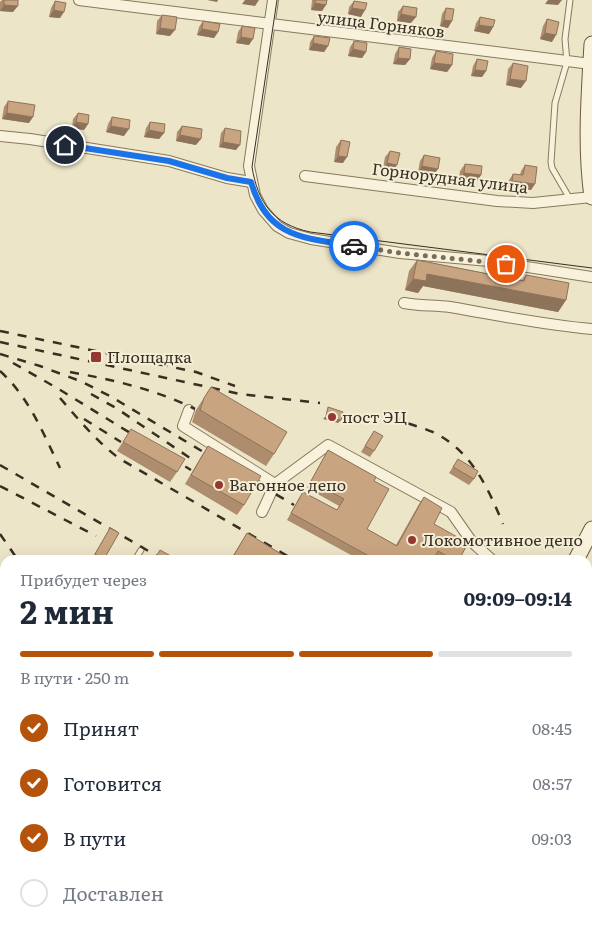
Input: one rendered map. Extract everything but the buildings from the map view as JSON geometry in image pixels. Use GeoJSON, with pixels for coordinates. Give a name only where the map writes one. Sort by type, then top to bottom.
{"type":"FeatureCollection","features":[{"type":"Feature","properties":{"kind":"street","name":"улица Горняков"},"geometry":{"type":"LineString","coordinates":[[79,0],[591,64]]}},
{"type":"Feature","properties":{"kind":"street"},"geometry":{"type":"LineString","coordinates":[[273,0],[249,166],[255,195],[263,210],[277,226],[290,233],[311,239],[400,253],[489,261],[592,277]]}},
{"type":"Feature","properties":{"kind":"street"},"geometry":{"type":"LineString","coordinates":[[592,44],[589,161],[592,197]]}},
{"type":"Feature","properties":{"kind":"street"},"geometry":{"type":"LineString","coordinates":[[0,136],[169,161],[227,178],[251,182]]}},
{"type":"Feature","properties":{"kind":"street","name":"Горнорудная улица"},"geometry":{"type":"LineString","coordinates":[[305,176],[497,201],[533,203],[592,197]]}},
{"type":"Feature","properties":{"kind":"street"},"geometry":{"type":"LineString","coordinates":[[404,303],[445,307],[555,326],[592,329]]}},
{"type":"Feature","properties":{"kind":"street"},"geometry":{"type":"LineString","coordinates":[[189,410],[184,426],[275,484]]}},
{"type":"Feature","properties":{"kind":"street"},"geometry":{"type":"LineString","coordinates":[[262,512],[275,484],[328,445],[451,512],[472,542],[486,555]]}},
{"type":"Feature","properties":{"kind":"street"},"geometry":{"type":"LineString","coordinates":[[579,555],[592,529]]}},
{"type":"Feature","properties":{"kind":"lane"},"geometry":{"type":"LineString","coordinates":[[570,0],[565,38],[567,62],[554,103],[551,162],[552,168],[570,199]]}},
{"type":"Feature","properties":{"kind":"lane"},"geometry":{"type":"LineString","coordinates":[[138,555],[141,550]]}},
{"type":"Feature","properties":{"kind":"tram line"},"geometry":{"type":"LineString","coordinates":[[277,0],[252,167],[258,191],[269,210],[277,217],[286,224],[310,232],[592,268]]}},
{"type":"Feature","properties":{"kind":"railway"},"geometry":{"type":"LineString","coordinates":[[0,331],[196,372],[235,386]]}},
{"type":"Feature","properties":{"kind":"railway"},"geometry":{"type":"LineString","coordinates":[[0,342],[240,394],[320,403]]}},
{"type":"Feature","properties":{"kind":"railway"},"geometry":{"type":"LineString","coordinates":[[0,354],[80,381],[110,396],[215,459]]}},
{"type":"Feature","properties":{"kind":"railway"},"geometry":{"type":"LineString","coordinates":[[13,363],[140,439]]}},
{"type":"Feature","properties":{"kind":"railway"},"geometry":{"type":"LineString","coordinates":[[0,371],[27,404],[60,468]]}},
{"type":"Feature","properties":{"kind":"railway"},"geometry":{"type":"LineString","coordinates":[[70,372],[134,386],[195,409]]}},
{"type":"Feature","properties":{"kind":"railway"},"geometry":{"type":"LineString","coordinates":[[91,394],[116,408],[196,462]]}},
{"type":"Feature","properties":{"kind":"railway"},"geometry":{"type":"LineString","coordinates":[[60,398],[96,438],[120,459],[286,555]]}},
{"type":"Feature","properties":{"kind":"railway"},"geometry":{"type":"LineString","coordinates":[[391,418],[435,433],[459,450],[485,484],[503,524]]}},
{"type":"Feature","properties":{"kind":"railway"},"geometry":{"type":"LineString","coordinates":[[84,419],[121,442]]}},
{"type":"Feature","properties":{"kind":"railway"},"geometry":{"type":"LineString","coordinates":[[170,457],[191,470]]}},
{"type":"Feature","properties":{"kind":"railway"},"geometry":{"type":"LineString","coordinates":[[0,465],[155,555]]}},
{"type":"Feature","properties":{"kind":"railway"},"geometry":{"type":"LineString","coordinates":[[245,476],[294,505]]}},
{"type":"Feature","properties":{"kind":"railway"},"geometry":{"type":"LineString","coordinates":[[0,486],[96,536]]}},
{"type":"Feature","properties":{"kind":"railway"},"geometry":{"type":"LineString","coordinates":[[0,534],[15,555]]}},
{"type":"Feature","properties":{"kind":"way so far"},"geometry":{"type":"LineString","coordinates":[[354,246],[400,253],[506,264]]}},
{"type":"Feature","properties":{"kind":"place","name":"Площадка"},"geometry":{"type":"Point","coordinates":[96,357]}},
{"type":"Feature","properties":{"kind":"place","name":"пост ЭЦ"},"geometry":{"type":"Point","coordinates":[332,417]}},
{"type":"Feature","properties":{"kind":"place","name":"Вагонное депо"},"geometry":{"type":"Point","coordinates":[219,485]}},
{"type":"Feature","properties":{"kind":"place","name":"Локомотивное депо"},"geometry":{"type":"Point","coordinates":[412,540]}},
{"type":"Feature","properties":{"kind":"route"},"geometry":{"type":"LineString","coordinates":[[65,145],[169,161],[227,178],[251,182],[263,210],[277,226],[290,233],[311,239],[354,246]]}}]}
